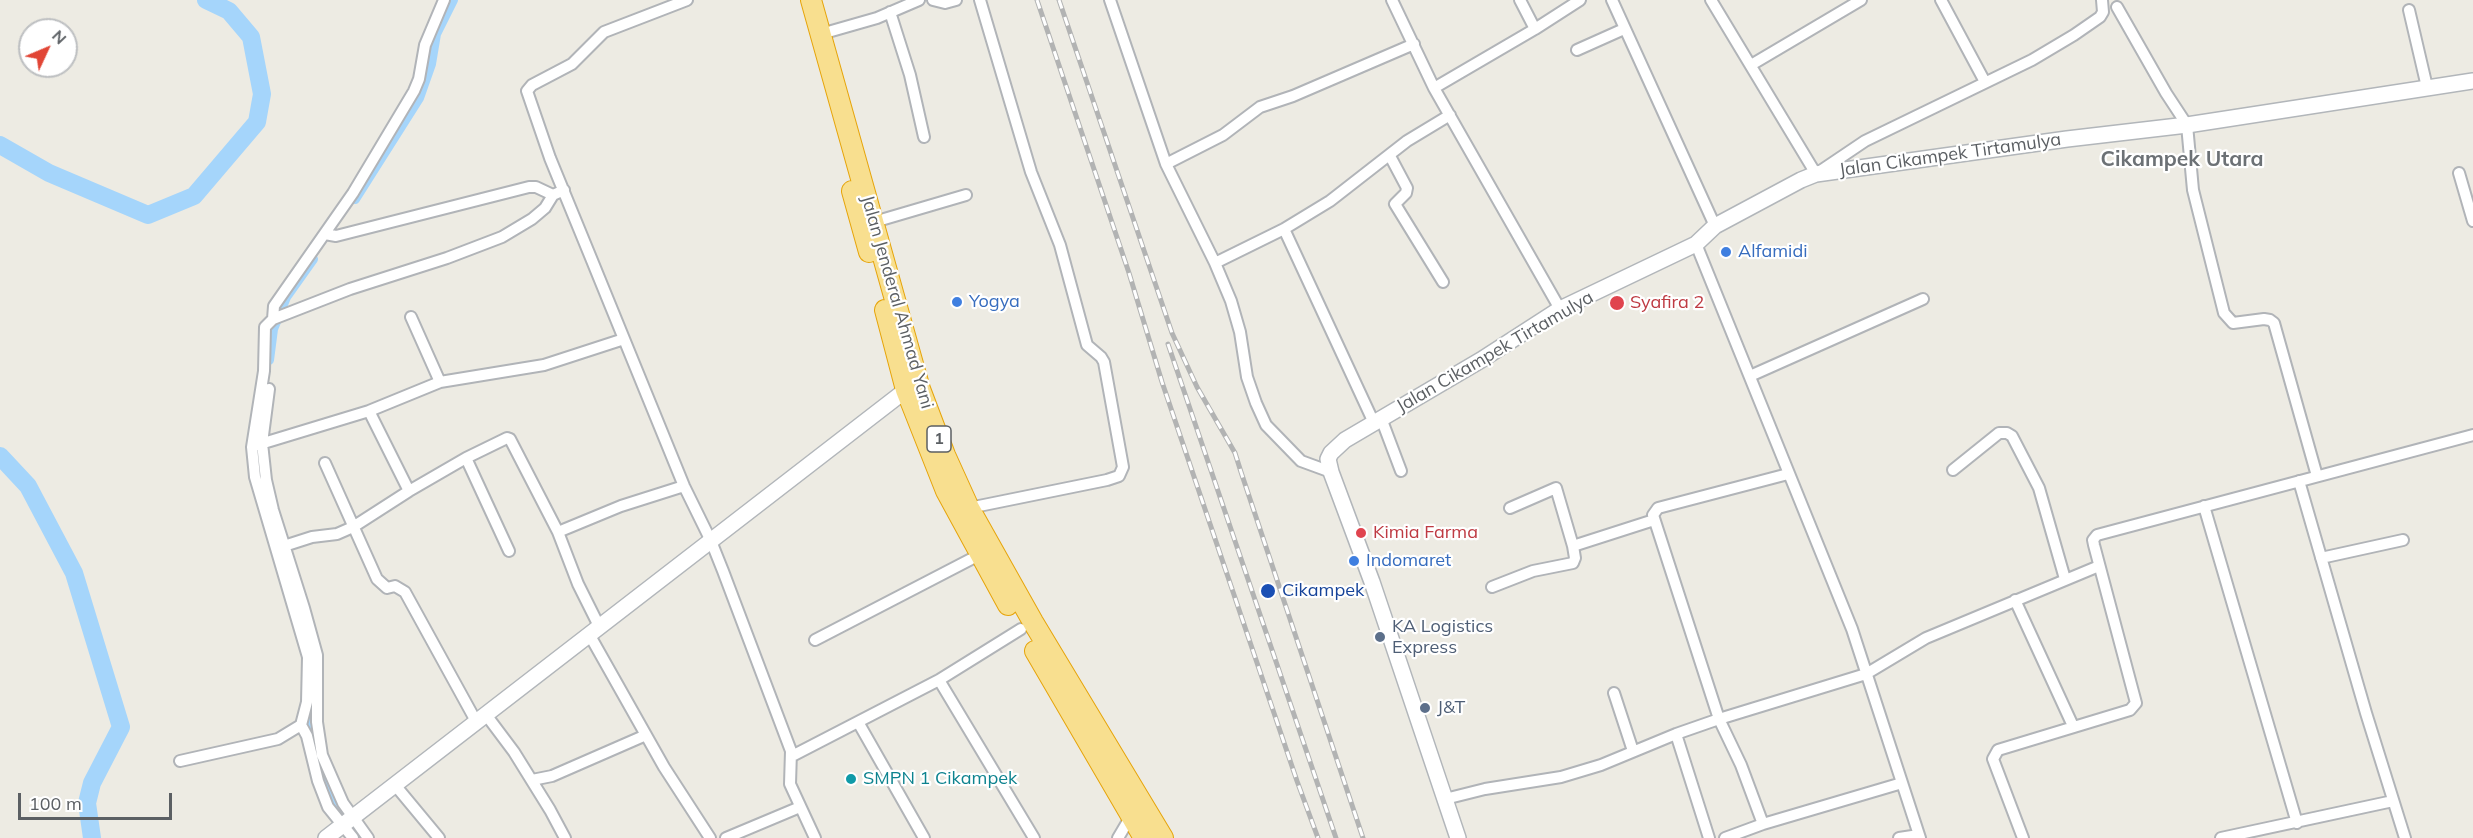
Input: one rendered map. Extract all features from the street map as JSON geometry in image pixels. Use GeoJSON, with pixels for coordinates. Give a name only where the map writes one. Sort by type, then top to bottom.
{"type":"FeatureCollection","features":[{"type":"Feature","properties":{"kind":"highway","name":"Jalan Jenderal Ahmad Yani"},"geometry":{"type":"LineString","coordinates":[[799,0],[913,389],[946,491],[979,555],[1144,838]]}},
{"type":"Feature","properties":{"kind":"highway","name":"Jalan Jenderal Ahmad Yani"},"geometry":{"type":"LineString","coordinates":[[811,0],[874,222],[913,389],[969,508],[1033,622],[1163,838]]}},
{"type":"Feature","properties":{"kind":"street"},"geometry":{"type":"LineString","coordinates":[[278,318],[274,306],[329,235],[414,91],[419,79],[429,31],[444,0]]}},
{"type":"Feature","properties":{"kind":"street"},"geometry":{"type":"LineString","coordinates":[[687,0],[604,32],[572,64],[529,87],[527,91],[564,190],[684,486],[711,541],[792,756],[789,777],[815,838]]}},
{"type":"Feature","properties":{"kind":"street"},"geometry":{"type":"LineString","coordinates":[[820,34],[890,12],[919,0]]}},
{"type":"Feature","properties":{"kind":"street"},"geometry":{"type":"LineString","coordinates":[[933,0],[945,3],[956,0]]}},
{"type":"Feature","properties":{"kind":"street"},"geometry":{"type":"LineString","coordinates":[[969,508],[1107,480],[1119,476],[1123,467],[1104,362],[1087,345],[1060,245],[1031,172],[980,0]]}},
{"type":"Feature","properties":{"kind":"street"},"geometry":{"type":"LineString","coordinates":[[1110,0],[1147,114],[1166,164],[1215,263],[1231,301],[1240,332],[1246,377],[1266,425],[1301,461],[1331,472],[1372,582],[1458,838]]}},
{"type":"Feature","properties":{"kind":"street"},"geometry":{"type":"LineString","coordinates":[[1392,0],[1434,87],[1560,309]]}},
{"type":"Feature","properties":{"kind":"street"},"geometry":{"type":"LineString","coordinates":[[1520,0],[1535,29]]}},
{"type":"Feature","properties":{"kind":"street"},"geometry":{"type":"LineString","coordinates":[[1434,87],[1535,29],[1580,0]]}},
{"type":"Feature","properties":{"kind":"street"},"geometry":{"type":"LineString","coordinates":[[1612,0],[1715,226]]}},
{"type":"Feature","properties":{"kind":"street"},"geometry":{"type":"LineString","coordinates":[[1711,0],[1816,174],[1865,141],[2032,60],[2094,22],[2103,12],[2128,0]]}},
{"type":"Feature","properties":{"kind":"street"},"geometry":{"type":"LineString","coordinates":[[1751,65],[1861,0]]}},
{"type":"Feature","properties":{"kind":"street"},"geometry":{"type":"LineString","coordinates":[[1941,0],[1985,82]]}},
{"type":"Feature","properties":{"kind":"street"},"geometry":{"type":"LineString","coordinates":[[2102,0],[2103,12]]}},
{"type":"Feature","properties":{"kind":"street"},"geometry":{"type":"LineString","coordinates":[[2117,7],[2187,125],[2195,202],[2224,313],[2233,323],[2264,319],[2274,323],[2317,476]]}},
{"type":"Feature","properties":{"kind":"street"},"geometry":{"type":"LineString","coordinates":[[2409,10],[2427,87]]}},
{"type":"Feature","properties":{"kind":"street"},"geometry":{"type":"LineString","coordinates":[[890,12],[910,75],[924,137]]}},
{"type":"Feature","properties":{"kind":"street"},"geometry":{"type":"LineString","coordinates":[[1576,50],[1624,29]]}},
{"type":"Feature","properties":{"kind":"street"},"geometry":{"type":"LineString","coordinates":[[1166,164],[1223,135],[1260,107],[1293,96],[1413,44]]}},
{"type":"Feature","properties":{"kind":"street","name":"Jalan Cikampek Tirtamulya"},"geometry":{"type":"LineString","coordinates":[[1331,472],[1328,459],[1331,453],[1345,440],[1377,420],[1481,360],[1560,309],[1696,244],[1715,226],[1816,174],[2067,139],[2187,125],[2473,81]]}},
{"type":"Feature","properties":{"kind":"street"},"geometry":{"type":"LineString","coordinates":[[1215,263],[1284,229],[1330,201],[1407,141],[1450,115]]}},
{"type":"Feature","properties":{"kind":"street"},"geometry":{"type":"LineString","coordinates":[[1390,156],[1407,188],[1407,193],[1395,204],[1443,282]]}},
{"type":"Feature","properties":{"kind":"street"},"geometry":{"type":"LineString","coordinates":[[2459,173],[2473,221]]}},
{"type":"Feature","properties":{"kind":"street"},"geometry":{"type":"LineString","coordinates":[[329,235],[529,187],[536,187],[553,195]]}},
{"type":"Feature","properties":{"kind":"street"},"geometry":{"type":"LineString","coordinates":[[353,838],[343,803],[308,723],[308,657],[300,624],[258,492],[257,445],[264,371],[265,327],[278,318],[350,290],[502,237],[519,228],[545,208],[553,195],[564,190]]}},
{"type":"Feature","properties":{"kind":"street"},"geometry":{"type":"LineString","coordinates":[[874,222],[966,195]]}},
{"type":"Feature","properties":{"kind":"street"},"geometry":{"type":"LineString","coordinates":[[1284,229],[1401,471]]}},
{"type":"Feature","properties":{"kind":"street"},"geometry":{"type":"LineString","coordinates":[[1696,244],[1852,629],[1920,837],[1899,838]]}},
{"type":"Feature","properties":{"kind":"street"},"geometry":{"type":"LineString","coordinates":[[1750,376],[1923,299]]}},
{"type":"Feature","properties":{"kind":"street"},"geometry":{"type":"LineString","coordinates":[[411,317],[440,382]]}},
{"type":"Feature","properties":{"kind":"street"},"geometry":{"type":"LineString","coordinates":[[257,445],[369,411],[440,382],[544,365],[624,339]]}},
{"type":"Feature","properties":{"kind":"street"},"geometry":{"type":"LineString","coordinates":[[269,389],[257,445],[269,495],[317,655],[307,736],[318,781],[328,807],[368,838]]}},
{"type":"Feature","properties":{"kind":"street"},"geometry":{"type":"LineString","coordinates":[[326,838],[482,720],[594,630],[913,389]]}},
{"type":"Feature","properties":{"kind":"street"},"geometry":{"type":"LineString","coordinates":[[369,411],[409,490]]}},
{"type":"Feature","properties":{"kind":"street"},"geometry":{"type":"LineString","coordinates":[[1953,470],[2000,433],[2012,436],[2039,488],[2065,579]]}},
{"type":"Feature","properties":{"kind":"street"},"geometry":{"type":"LineString","coordinates":[[2024,838],[1994,759],[1998,750],[2130,710],[2136,703],[2093,540],[2100,532],[2473,435]]}},
{"type":"Feature","properties":{"kind":"street"},"geometry":{"type":"LineString","coordinates":[[284,546],[312,537],[337,534],[466,458],[507,438],[510,439],[558,532],[594,630],[646,735],[710,838]]}},
{"type":"Feature","properties":{"kind":"street"},"geometry":{"type":"LineString","coordinates":[[466,458],[509,551]]}},
{"type":"Feature","properties":{"kind":"street"},"geometry":{"type":"LineString","coordinates":[[325,463],[377,579],[387,588],[395,586],[405,592],[482,720],[514,752],[565,838]]}},
{"type":"Feature","properties":{"kind":"street"},"geometry":{"type":"LineString","coordinates":[[1762,824],[1741,765],[1719,719],[1653,514],[1658,508],[1788,474]]}},
{"type":"Feature","properties":{"kind":"street"},"geometry":{"type":"LineString","coordinates":[[2299,482],[2406,838]]}},
{"type":"Feature","properties":{"kind":"street"},"geometry":{"type":"LineString","coordinates":[[558,532],[621,506],[684,486]]}},
{"type":"Feature","properties":{"kind":"street"},"geometry":{"type":"LineString","coordinates":[[1492,587],[1533,572],[1573,563],[1575,558],[1556,488],[1510,508]]}},
{"type":"Feature","properties":{"kind":"street"},"geometry":{"type":"LineString","coordinates":[[2204,506],[2297,822]]}},
{"type":"Feature","properties":{"kind":"street"},"geometry":{"type":"LineString","coordinates":[[1573,546],[1654,520]]}},
{"type":"Feature","properties":{"kind":"street"},"geometry":{"type":"LineString","coordinates":[[2321,558],[2403,540]]}},
{"type":"Feature","properties":{"kind":"street"},"geometry":{"type":"LineString","coordinates":[[814,640],[979,555]]}},
{"type":"Feature","properties":{"kind":"street"},"geometry":{"type":"LineString","coordinates":[[1445,799],[1485,789],[1561,777],[1601,765],[1719,719],[1866,674],[1926,638],[2099,566]]}},
{"type":"Feature","properties":{"kind":"street"},"geometry":{"type":"LineString","coordinates":[[2016,600],[2073,726]]}},
{"type":"Feature","properties":{"kind":"street"},"geometry":{"type":"LineString","coordinates":[[792,756],[939,681],[1022,629]]}},
{"type":"Feature","properties":{"kind":"street"},"geometry":{"type":"LineString","coordinates":[[939,681],[1034,838]]}},
{"type":"Feature","properties":{"kind":"street"},"geometry":{"type":"LineString","coordinates":[[1614,693],[1633,751]]}},
{"type":"Feature","properties":{"kind":"street"},"geometry":{"type":"LineString","coordinates":[[858,722],[924,838]]}},
{"type":"Feature","properties":{"kind":"street"},"geometry":{"type":"LineString","coordinates":[[180,761],[278,739],[308,723]]}},
{"type":"Feature","properties":{"kind":"street"},"geometry":{"type":"LineString","coordinates":[[1676,734],[1709,838]]}},
{"type":"Feature","properties":{"kind":"street"},"geometry":{"type":"LineString","coordinates":[[531,780],[552,776],[646,735]]}},
{"type":"Feature","properties":{"kind":"street"},"geometry":{"type":"LineString","coordinates":[[1725,838],[1762,824],[1902,783]]}},
{"type":"Feature","properties":{"kind":"street"},"geometry":{"type":"LineString","coordinates":[[395,785],[439,838]]}},
{"type":"Feature","properties":{"kind":"street"},"geometry":{"type":"LineString","coordinates":[[2221,838],[2393,801]]}},
{"type":"Feature","properties":{"kind":"street"},"geometry":{"type":"LineString","coordinates":[[726,838],[800,807]]}},
{"type":"Feature","properties":{"kind":"street"},"geometry":{"type":"LineString","coordinates":[[1118,838],[1131,816]]}},
{"type":"Feature","properties":{"kind":"waterway"},"geometry":{"type":"LineString","coordinates":[[0,145],[49,173],[148,215],[194,196],[257,122],[262,94],[251,37],[229,11],[206,0]]}},
{"type":"Feature","properties":{"kind":"waterway"},"geometry":{"type":"LineString","coordinates":[[355,199],[419,98],[431,64],[436,34],[453,0]]}},
{"type":"Feature","properties":{"kind":"waterway"},"geometry":{"type":"LineString","coordinates":[[269,360],[273,329],[286,297],[313,259]]}},
{"type":"Feature","properties":{"kind":"waterway"},"geometry":{"type":"LineString","coordinates":[[0,456],[28,486],[74,573],[121,727],[92,783],[87,803],[92,838]]}},
{"type":"Feature","properties":{"kind":"waterway"},"geometry":{"type":"LineString","coordinates":[[312,694],[310,728],[312,744]]}},
{"type":"Feature","properties":{"kind":"waterway"},"geometry":{"type":"LineString","coordinates":[[317,759],[332,796],[359,838]]}},
{"type":"Feature","properties":{"kind":"railway"},"geometry":{"type":"LineString","coordinates":[[1037,0],[1129,273],[1162,382],[1318,838]]}},
{"type":"Feature","properties":{"kind":"railway"},"geometry":{"type":"LineString","coordinates":[[1059,0],[1172,333],[1197,387],[1235,453],[1363,838]]}},
{"type":"Feature","properties":{"kind":"railway"},"geometry":{"type":"LineString","coordinates":[[1168,344],[1336,838]]}},
{"type":"Feature","properties":{"kind":"place","name":"Alfamidi"},"geometry":{"type":"Point","coordinates":[1726,252]}},
{"type":"Feature","properties":{"kind":"place","name":"Yogya"},"geometry":{"type":"Point","coordinates":[957,302]}},
{"type":"Feature","properties":{"kind":"place","name":"Syafira 2"},"geometry":{"type":"Point","coordinates":[1617,303]}},
{"type":"Feature","properties":{"kind":"place","name":"Kimia Farma"},"geometry":{"type":"Point","coordinates":[1361,533]}},
{"type":"Feature","properties":{"kind":"place","name":"Indomaret"},"geometry":{"type":"Point","coordinates":[1354,561]}},
{"type":"Feature","properties":{"kind":"place","name":"Cikampek"},"geometry":{"type":"Point","coordinates":[1268,591]}},
{"type":"Feature","properties":{"kind":"place","name":"KA Logistics Express"},"geometry":{"type":"Point","coordinates":[1380,637]}},
{"type":"Feature","properties":{"kind":"place","name":"J&T"},"geometry":{"type":"Point","coordinates":[1425,708]}},
{"type":"Feature","properties":{"kind":"place","name":"SMPN 1 Cikampek"},"geometry":{"type":"Point","coordinates":[851,779]}},
{"type":"Feature","properties":{"kind":"district","name":"Cikampek Utara"},"geometry":{"type":"Point","coordinates":[2182,160]}}]}
